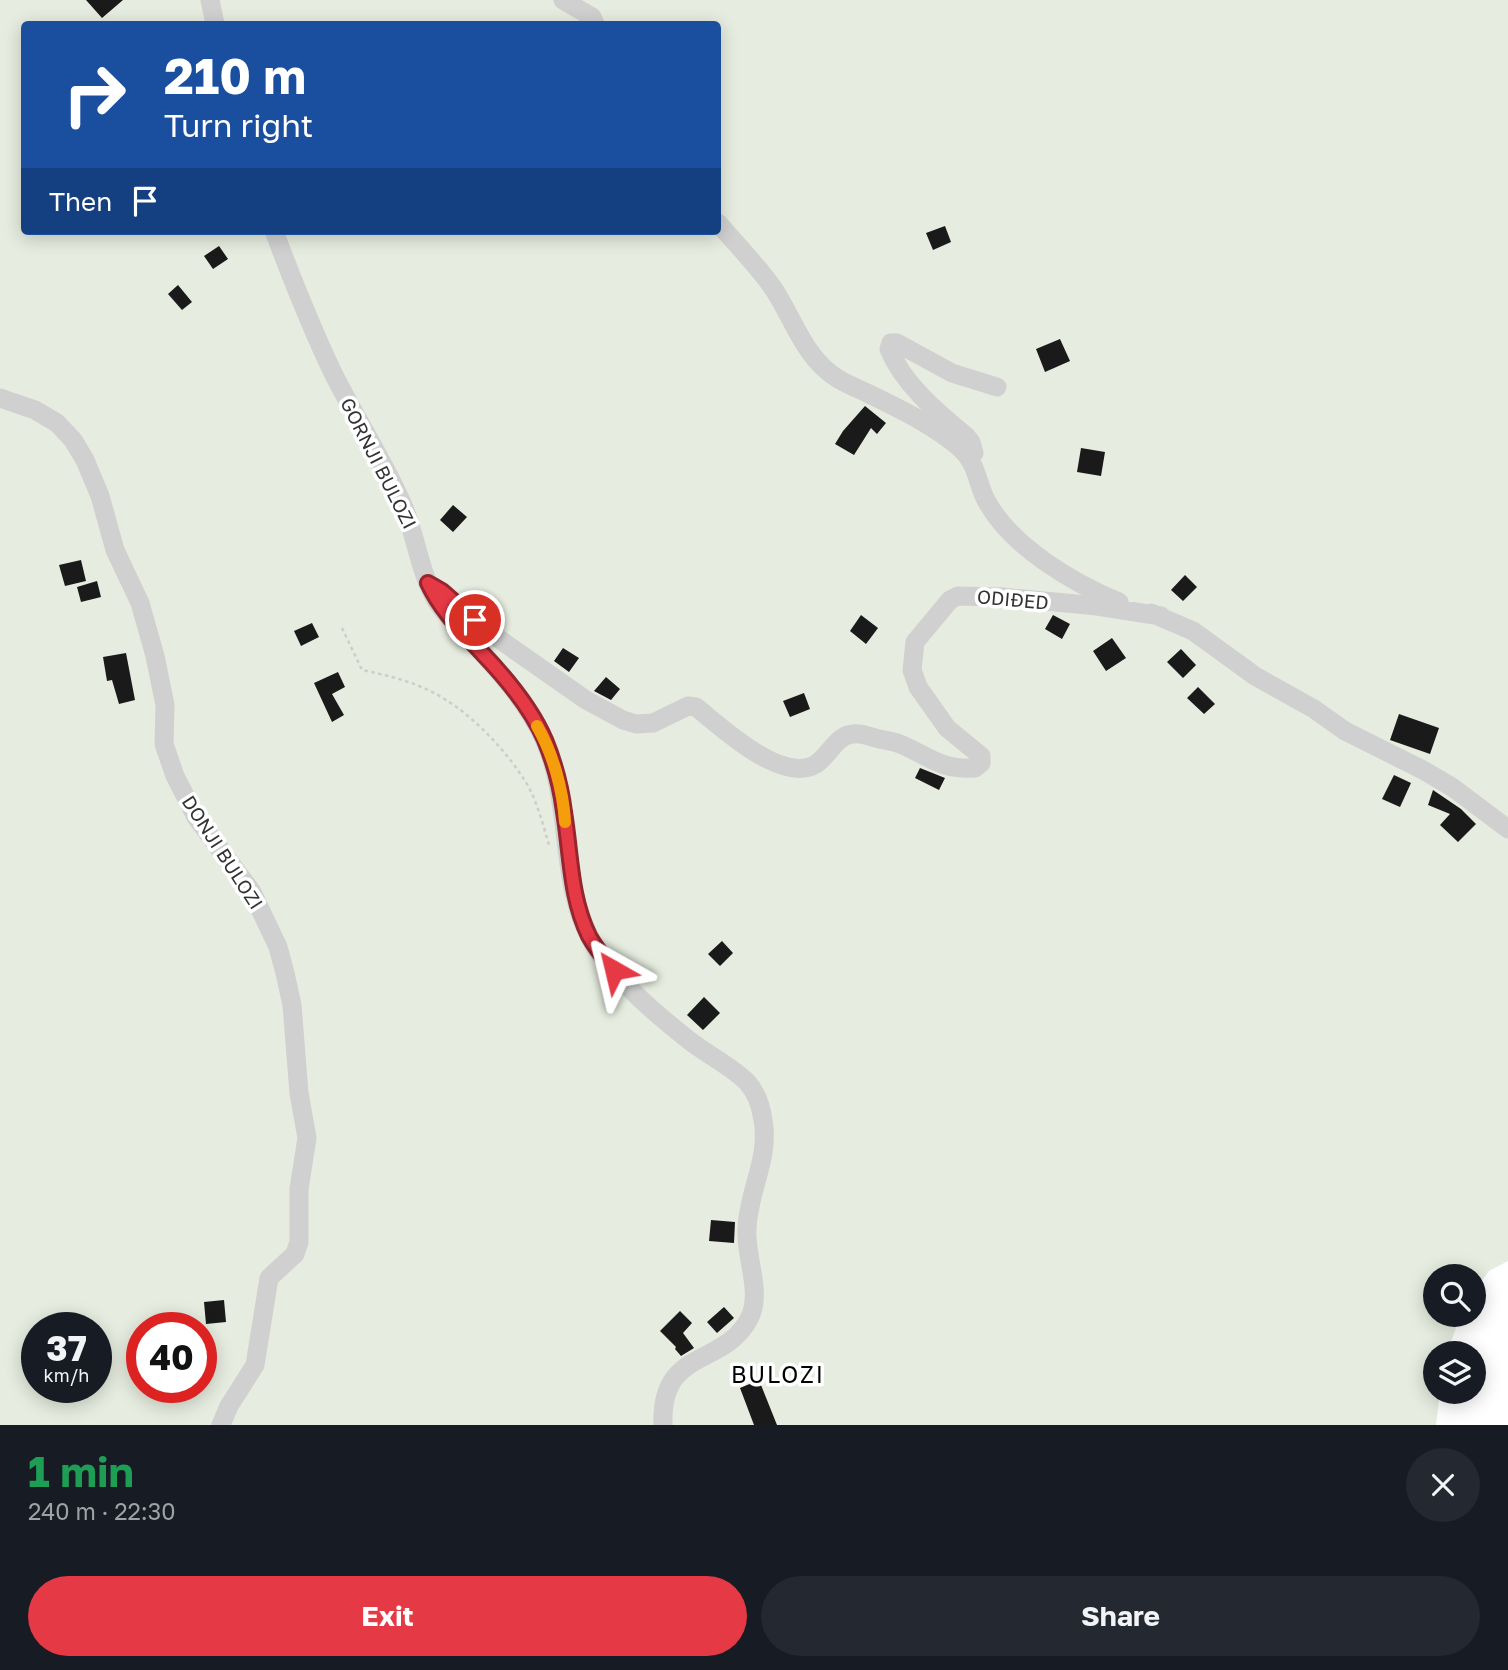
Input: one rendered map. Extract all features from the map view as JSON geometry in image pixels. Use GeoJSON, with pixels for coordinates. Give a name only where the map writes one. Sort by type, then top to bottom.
{"type":"FeatureCollection","features":[{"type":"Feature","properties":{"kind":"street"},"geometry":{"type":"LineString","coordinates":[[210,0],[214,21]]}},
{"type":"Feature","properties":{"kind":"street"},"geometry":{"type":"LineString","coordinates":[[563,0],[592,17],[594,21]]}},
{"type":"Feature","properties":{"kind":"street"},"geometry":{"type":"LineString","coordinates":[[721,226],[772,286],[800,336],[823,368],[842,382],[920,422],[961,448],[973,461]]}},
{"type":"Feature","properties":{"kind":"street","name":"GORNJI BULOZI"},"geometry":{"type":"LineString","coordinates":[[276,235],[334,375],[402,502],[436,600],[528,708],[545,739],[565,813],[568,856],[575,893],[582,919],[598,951],[646,1003],[689,1040],[745,1081],[758,1096],[765,1143],[761,1171],[749,1206],[747,1224],[746,1242],[754,1296],[752,1314],[741,1332],[698,1358],[677,1375],[666,1389],[662,1411],[663,1425]]}},
{"type":"Feature","properties":{"kind":"street","name":"ODIĐED"},"geometry":{"type":"LineString","coordinates":[[997,387],[952,373],[897,343],[891,343],[889,349],[893,359],[911,382],[943,418],[971,442],[973,461],[992,509],[1003,524],[1044,562],[1065,577],[1100,594],[1161,616],[1193,631],[1255,676],[1314,709],[1328,721],[1451,787],[1508,829]]}},
{"type":"Feature","properties":{"kind":"street","name":"DONJI BULOZI"},"geometry":{"type":"LineString","coordinates":[[0,398],[35,410],[57,423],[73,440],[85,460],[100,496],[115,550],[140,603],[165,705],[164,744],[175,776],[196,817],[252,892],[278,947],[292,1005],[299,1093],[307,1138],[299,1189],[299,1241],[295,1254],[269,1278],[255,1365],[229,1406],[221,1425]]}},
{"type":"Feature","properties":{"kind":"street","name":"ODIĐED"},"geometry":{"type":"LineString","coordinates":[[428,583],[442,591],[499,639],[586,700],[623,720],[636,724],[653,723],[688,706],[696,707],[743,746],[766,759],[792,768],[814,765],[831,745],[844,737],[857,735],[898,743],[940,765],[964,769],[975,768],[981,763],[981,756],[976,749],[947,728],[931,707],[918,687],[912,670],[915,642],[944,605],[958,596],[1002,597],[1097,606],[1161,616]]}},
{"type":"Feature","properties":{"kind":"path"},"geometry":{"type":"LineString","coordinates":[[342,628],[362,670],[401,679],[430,691],[453,704],[486,734],[523,776],[537,808],[551,856]]}},
{"type":"Feature","properties":{"kind":"shaded area"},"geometry":{"type":"Polygon","coordinates":[[[0,0],[1508,0],[1508,1261],[1486,1275],[1486,1264],[1423,1264],[1423,1327],[1456,1327],[1451,1341],[1423,1341],[1423,1404],[1438,1404],[1436,1425],[0,1425],[0,0]]]}},
{"type":"Feature","properties":{"kind":"building"},"geometry":{"type":"Polygon","coordinates":[[[86,0],[123,0],[102,18],[86,0]]]}},
{"type":"Feature","properties":{"kind":"building"},"geometry":{"type":"Polygon","coordinates":[[[945,226],[951,242],[933,250],[926,233],[945,226]]]}},
{"type":"Feature","properties":{"kind":"building"},"geometry":{"type":"Polygon","coordinates":[[[219,246],[228,259],[213,269],[204,256],[219,246]]]}},
{"type":"Feature","properties":{"kind":"building"},"geometry":{"type":"Polygon","coordinates":[[[178,285],[192,302],[182,310],[168,294],[178,285]]]}},
{"type":"Feature","properties":{"kind":"building"},"geometry":{"type":"Polygon","coordinates":[[[1060,339],[1070,361],[1045,372],[1036,349],[1060,339]]]}},
{"type":"Feature","properties":{"kind":"building"},"geometry":{"type":"Polygon","coordinates":[[[865,406],[886,423],[877,434],[871,428],[854,455],[835,444],[865,406]]]}},
{"type":"Feature","properties":{"kind":"building"},"geometry":{"type":"Polygon","coordinates":[[[1081,448],[1105,452],[1101,476],[1077,472],[1081,448]]]}},
{"type":"Feature","properties":{"kind":"building"},"geometry":{"type":"Polygon","coordinates":[[[453,505],[467,517],[453,532],[440,520],[453,505]]]}},
{"type":"Feature","properties":{"kind":"building"},"geometry":{"type":"Polygon","coordinates":[[[81,560],[86,581],[65,586],[59,565],[81,560]]]}},
{"type":"Feature","properties":{"kind":"building"},"geometry":{"type":"Polygon","coordinates":[[[1185,575],[1197,587],[1183,601],[1171,590],[1185,575]]]}},
{"type":"Feature","properties":{"kind":"building"},"geometry":{"type":"Polygon","coordinates":[[[97,581],[101,597],[81,602],[77,587],[97,581]]]}},
{"type":"Feature","properties":{"kind":"building"},"geometry":{"type":"Polygon","coordinates":[[[861,615],[878,628],[866,644],[850,631],[861,615]]]}},
{"type":"Feature","properties":{"kind":"building"},"geometry":{"type":"Polygon","coordinates":[[[1053,615],[1070,624],[1062,639],[1045,629],[1053,615]]]}},
{"type":"Feature","properties":{"kind":"building"},"geometry":{"type":"Polygon","coordinates":[[[312,623],[319,637],[301,646],[294,631],[312,623]]]}},
{"type":"Feature","properties":{"kind":"building"},"geometry":{"type":"Polygon","coordinates":[[[1112,638],[1126,658],[1106,671],[1093,651],[1112,638]]]}},
{"type":"Feature","properties":{"kind":"building"},"geometry":{"type":"Polygon","coordinates":[[[563,648],[579,658],[569,672],[554,661],[563,648]]]}},
{"type":"Feature","properties":{"kind":"building"},"geometry":{"type":"Polygon","coordinates":[[[1181,649],[1196,665],[1183,678],[1167,662],[1181,649]]]}},
{"type":"Feature","properties":{"kind":"building"},"geometry":{"type":"Polygon","coordinates":[[[126,653],[135,700],[119,704],[112,680],[107,681],[103,657],[126,653]]]}},
{"type":"Feature","properties":{"kind":"building"},"geometry":{"type":"Polygon","coordinates":[[[338,672],[345,687],[332,694],[344,715],[332,722],[314,683],[338,672]]]}},
{"type":"Feature","properties":{"kind":"building"},"geometry":{"type":"Polygon","coordinates":[[[606,677],[620,689],[611,700],[594,691],[606,677]]]}},
{"type":"Feature","properties":{"kind":"building"},"geometry":{"type":"Polygon","coordinates":[[[1198,687],[1215,704],[1204,714],[1187,698],[1198,687]]]}},
{"type":"Feature","properties":{"kind":"building"},"geometry":{"type":"Polygon","coordinates":[[[804,693],[810,709],[790,717],[783,701],[804,693]]]}},
{"type":"Feature","properties":{"kind":"building"},"geometry":{"type":"Polygon","coordinates":[[[1399,714],[1439,728],[1430,754],[1390,740],[1399,714]]]}},
{"type":"Feature","properties":{"kind":"building"},"geometry":{"type":"Polygon","coordinates":[[[920,768],[945,778],[939,790],[915,778],[920,768]]]}},
{"type":"Feature","properties":{"kind":"building"},"geometry":{"type":"Polygon","coordinates":[[[1394,775],[1411,783],[1400,807],[1382,799],[1394,775]]]}},
{"type":"Feature","properties":{"kind":"building"},"geometry":{"type":"Polygon","coordinates":[[[1433,790],[1461,809],[1476,824],[1458,842],[1440,825],[1450,814],[1428,805],[1433,790]]]}},
{"type":"Feature","properties":{"kind":"building"},"geometry":{"type":"Polygon","coordinates":[[[722,941],[733,953],[720,966],[708,954],[722,941]]]}},
{"type":"Feature","properties":{"kind":"building"},"geometry":{"type":"Polygon","coordinates":[[[704,997],[720,1013],[703,1030],[687,1015],[704,997]]]}},
{"type":"Feature","properties":{"kind":"building"},"geometry":{"type":"Polygon","coordinates":[[[711,1220],[735,1222],[734,1243],[709,1241],[711,1220]]]}},
{"type":"Feature","properties":{"kind":"building"},"geometry":{"type":"Polygon","coordinates":[[[224,1300],[226,1322],[217,1323],[217,1312],[205,1312],[204,1302],[224,1300]]]}},
{"type":"Feature","properties":{"kind":"building"},"geometry":{"type":"Polygon","coordinates":[[[724,1307],[734,1318],[717,1333],[707,1322],[724,1307]]]}},
{"type":"Feature","properties":{"kind":"building"},"geometry":{"type":"Polygon","coordinates":[[[680,1311],[692,1323],[683,1333],[694,1348],[681,1356],[660,1331],[680,1311]]]}},
{"type":"Feature","properties":{"kind":"building"},"geometry":{"type":"Polygon","coordinates":[[[759,1380],[777,1425],[754,1425],[740,1388],[759,1380]]]}},
{"type":"Feature","properties":{"kind":"slow traffic"},"geometry":{"type":"LineString","coordinates":[[537,726],[545,739],[556,774],[565,822]]}},
{"type":"Feature","properties":{"kind":"district","name":"BULOZI"},"geometry":{"type":"Point","coordinates":[778,1374]}},
{"type":"Feature","properties":{"kind":"route"},"geometry":{"type":"LineString","coordinates":[[475,620],[442,591],[428,583],[446,614],[528,708],[545,739],[565,813],[568,856],[582,919],[598,951],[614,970]]}}]}
